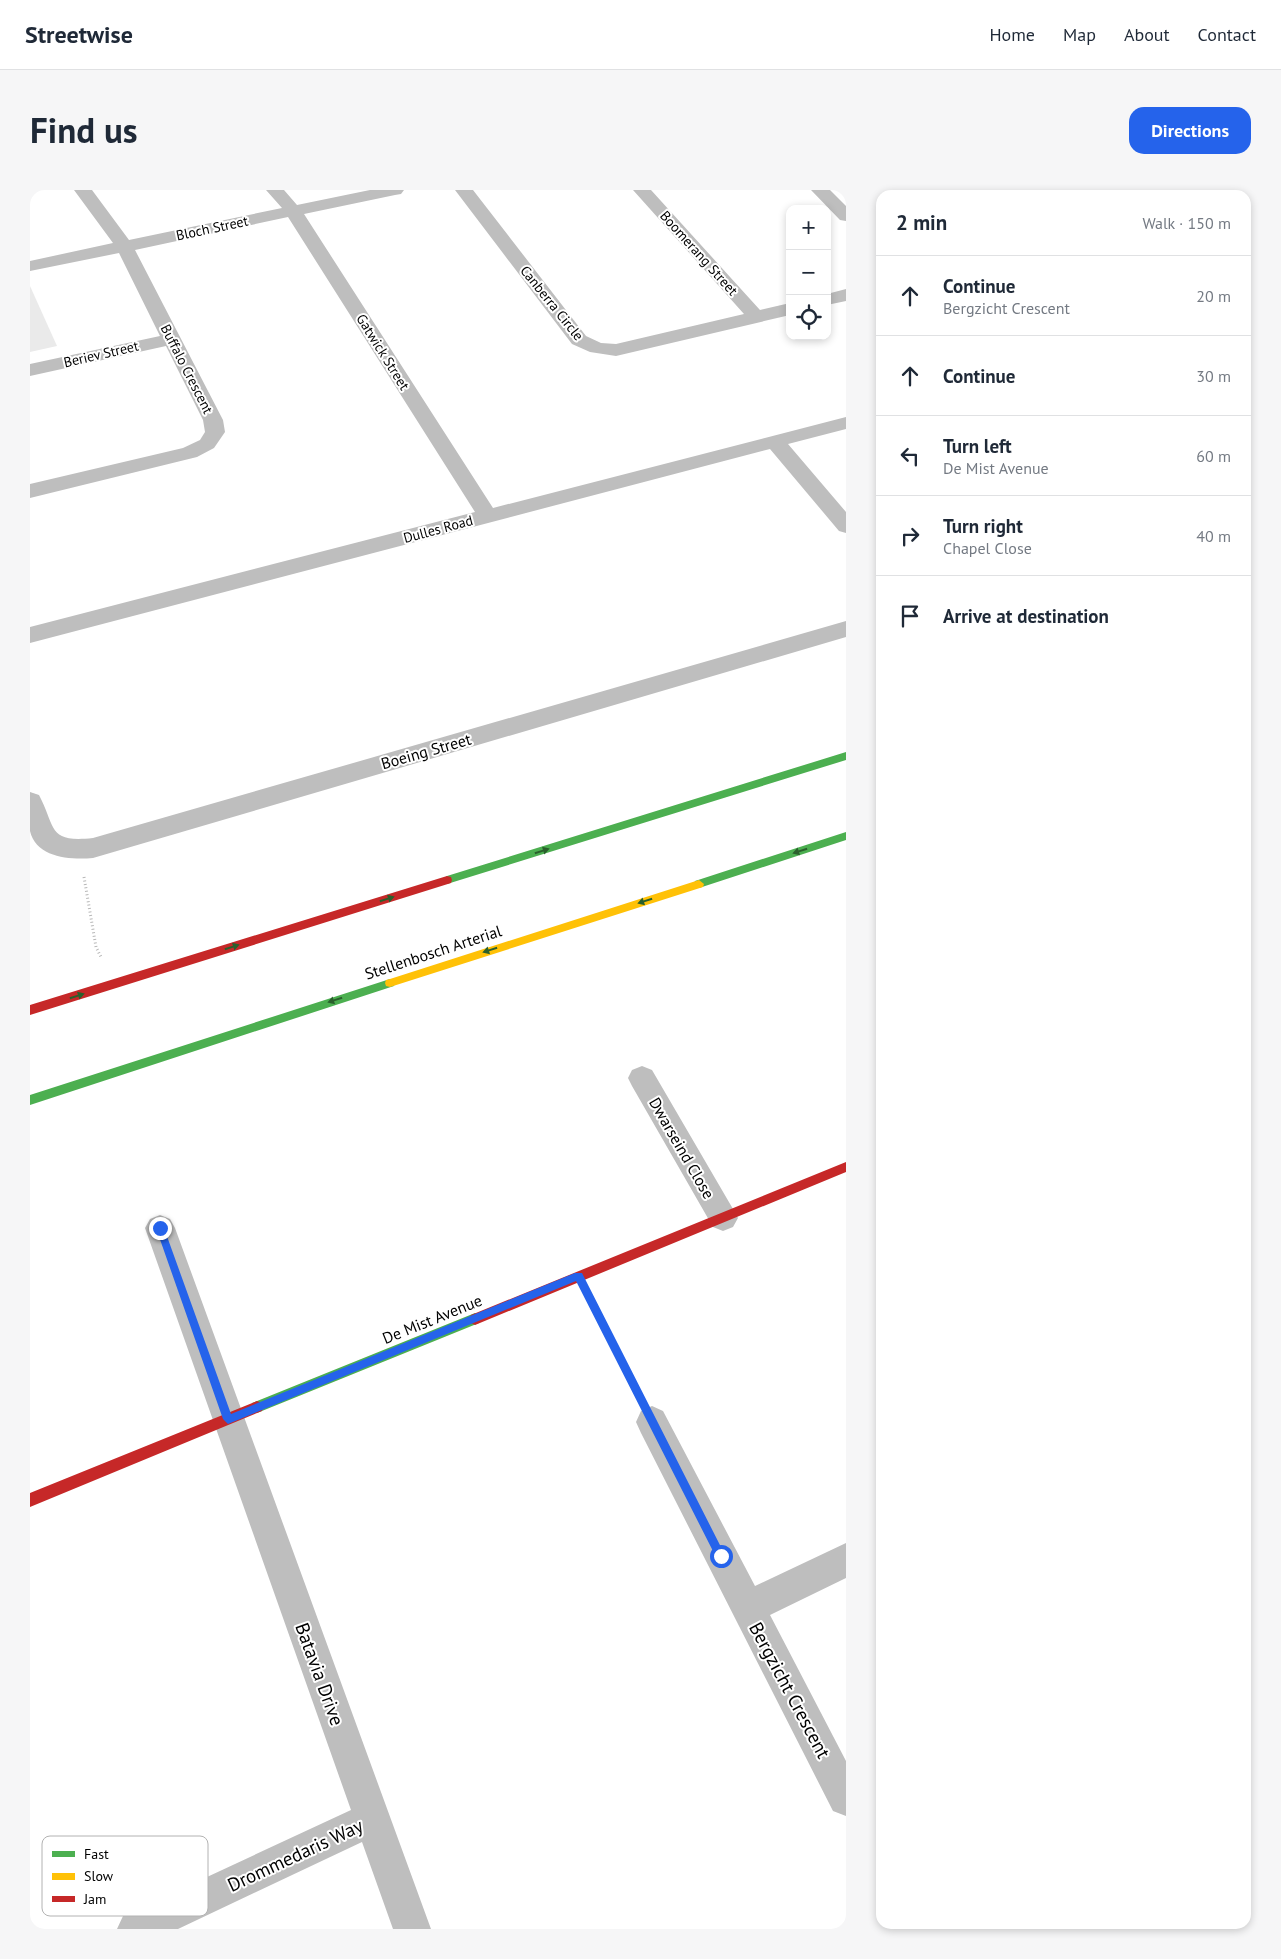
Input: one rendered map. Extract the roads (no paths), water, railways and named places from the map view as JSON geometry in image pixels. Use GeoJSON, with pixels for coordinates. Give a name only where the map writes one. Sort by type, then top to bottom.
{"type":"FeatureCollection","features":[{"type":"Feature","properties":{"kind":"main road"},"geometry":{"type":"LineString","coordinates":[[30,1010],[846,756]]}},
{"type":"Feature","properties":{"kind":"main road","name":"Stellenbosch Arterial"},"geometry":{"type":"LineString","coordinates":[[30,1100],[846,836]]}},
{"type":"Feature","properties":{"kind":"main road","name":"De Mist Avenue"},"geometry":{"type":"LineString","coordinates":[[30,1500],[846,1167]]}},
{"type":"Feature","properties":{"kind":"street","name":"Buffalo Crescent"},"geometry":{"type":"LineString","coordinates":[[30,491],[190,453],[199,449],[212,438],[215,432],[213,420],[124,246],[83,190]]}},
{"type":"Feature","properties":{"kind":"street","name":"Gatwick Street"},"geometry":{"type":"LineString","coordinates":[[275,190],[293,211],[488,516]]}},
{"type":"Feature","properties":{"kind":"street","name":"Bloch Street"},"geometry":{"type":"LineString","coordinates":[[30,266],[395,190]]}},
{"type":"Feature","properties":{"kind":"street","name":"Canberra Circle"},"geometry":{"type":"LineString","coordinates":[[464,190],[575,334],[587,345],[606,350],[616,350],[786,310]]}},
{"type":"Feature","properties":{"kind":"street","name":"Boomerang Street"},"geometry":{"type":"LineString","coordinates":[[642,190],[756,317]]}},
{"type":"Feature","properties":{"kind":"street"},"geometry":{"type":"LineString","coordinates":[[820,190],[846,216]]}},
{"type":"Feature","properties":{"kind":"street","name":"Beriev Street"},"geometry":{"type":"LineString","coordinates":[[30,370],[171,338]]}},
{"type":"Feature","properties":{"kind":"street","name":"Dulles Road"},"geometry":{"type":"LineString","coordinates":[[30,635],[846,423]]}},
{"type":"Feature","properties":{"kind":"street"},"geometry":{"type":"LineString","coordinates":[[775,442],[846,526]]}},
{"type":"Feature","properties":{"kind":"street","name":"Boeing Street"},"geometry":{"type":"LineString","coordinates":[[30,801],[34,829],[50,842],[60,847],[85,849],[846,629]]}},
{"type":"Feature","properties":{"kind":"street","name":"Dwarseind Close"},"geometry":{"type":"LineString","coordinates":[[642,1078],[723,1218]]}},
{"type":"Feature","properties":{"kind":"street","name":"Batavia Drive"},"geometry":{"type":"LineString","coordinates":[[160,1228],[412,1929]]}},
{"type":"Feature","properties":{"kind":"street","name":"Bergzicht Crescent"},"geometry":{"type":"LineString","coordinates":[[652,1422],[846,1798]]}},
{"type":"Feature","properties":{"kind":"street","name":"Bergzicht Crescent"},"geometry":{"type":"LineString","coordinates":[[747,1608],[846,1560]]}},
{"type":"Feature","properties":{"kind":"street","name":"Drommedaris Way"},"geometry":{"type":"LineString","coordinates":[[208,1895],[372,1818]]}},
{"type":"Feature","properties":{"kind":"street","name":"Drommedaris Way"},"geometry":{"type":"LineString","coordinates":[[136,1929],[164,1916]]}}]}
